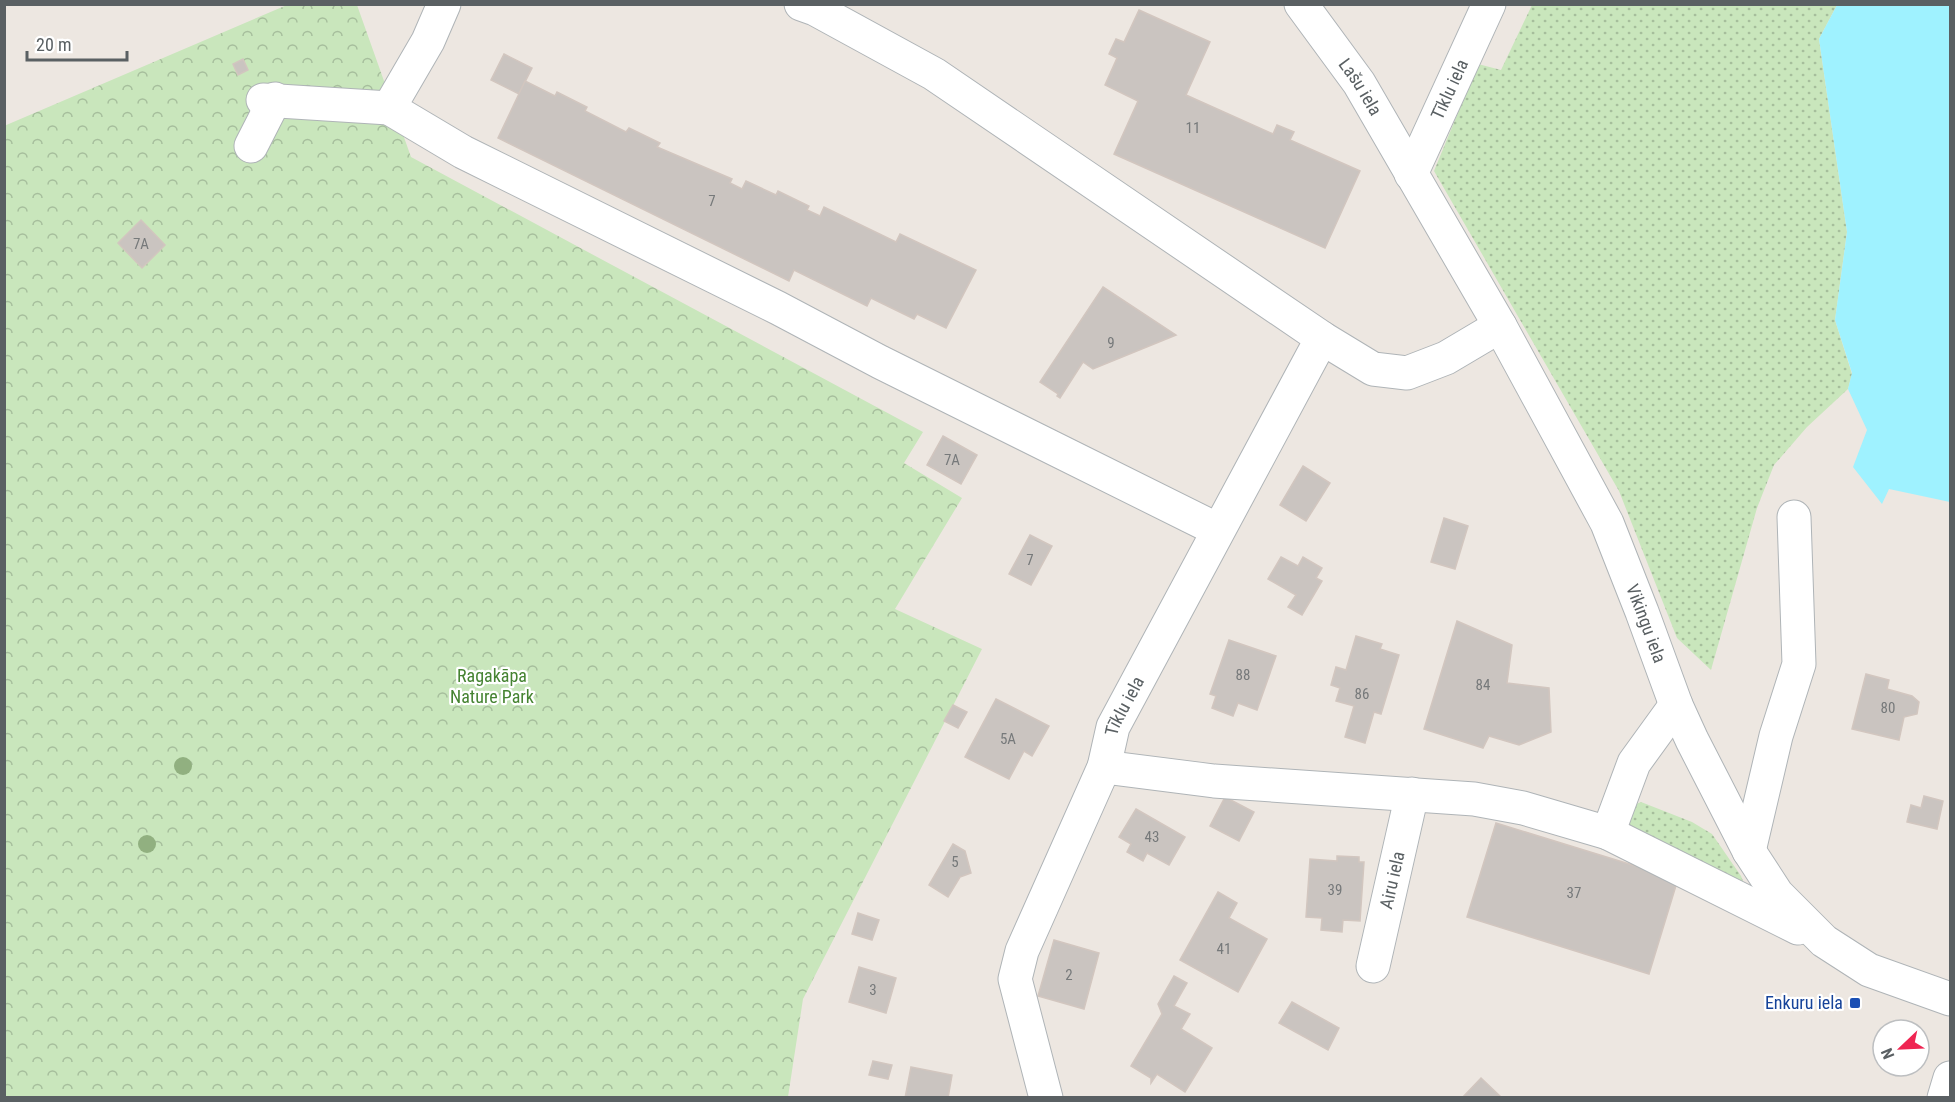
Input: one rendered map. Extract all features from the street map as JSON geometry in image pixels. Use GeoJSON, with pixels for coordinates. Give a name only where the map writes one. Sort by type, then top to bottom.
{"type":"FeatureCollection","features":[{"type":"Feature","properties":{"kind":"street"},"geometry":{"type":"LineString","coordinates":[[389,108],[428,41],[444,4]]}},
{"type":"Feature","properties":{"kind":"street"},"geometry":{"type":"LineString","coordinates":[[801,4],[815,9],[934,74],[1322,338],[1373,369],[1407,373],[1446,358],[1500,326]]}},
{"type":"Feature","properties":{"kind":"street","name":"Lašu iela"},"geometry":{"type":"LineString","coordinates":[[1301,4],[1359,83],[1411,174]]}},
{"type":"Feature","properties":{"kind":"street","name":"Tīklu iela"},"geometry":{"type":"LineString","coordinates":[[1411,174],[1489,4]]}},
{"type":"Feature","properties":{"kind":"street"},"geometry":{"type":"LineString","coordinates":[[251,146],[269,100],[389,108],[463,152],[1218,530]]}},
{"type":"Feature","properties":{"kind":"street","name":"Vikingu iela"},"geometry":{"type":"LineString","coordinates":[[1411,174],[1500,326],[1607,523],[1676,705],[1692,740],[1749,850],[1777,894],[1824,942],[1869,970],[1950,999]]}},
{"type":"Feature","properties":{"kind":"street","name":"Tīklu iela"},"geometry":{"type":"LineString","coordinates":[[1046,1098],[1015,979],[1022,951],[1104,768],[1113,727],[1322,338]]}},
{"type":"Feature","properties":{"kind":"street"},"geometry":{"type":"LineString","coordinates":[[1749,850],[1776,736],[1799,664],[1794,517]]}},
{"type":"Feature","properties":{"kind":"street"},"geometry":{"type":"LineString","coordinates":[[1608,833],[1634,763],[1676,705]]}},
{"type":"Feature","properties":{"kind":"street"},"geometry":{"type":"LineString","coordinates":[[1104,768],[1214,781],[1474,799],[1523,808],[1608,833],[1824,942]]}},
{"type":"Feature","properties":{"kind":"street","name":"Airu iela"},"geometry":{"type":"LineString","coordinates":[[1373,966],[1412,794]]}},
{"type":"Feature","properties":{"kind":"street"},"geometry":{"type":"LineString","coordinates":[[1944,1098],[1950,1078]]}},
{"type":"Feature","properties":{"kind":"green space","name":"Ragakāpa Nature Park"},"geometry":{"type":"Polygon","coordinates":[[[287,5],[357,5],[411,157],[923,432],[904,463],[962,498],[895,609],[982,649],[803,999],[788,1097],[5,1097],[4,126],[287,5]]]}},
{"type":"Feature","properties":{"kind":"green space"},"geometry":{"type":"Polygon","coordinates":[[[1532,5],[1837,5],[1819,39],[1847,232],[1835,320],[1852,374],[1848,389],[1807,427],[1774,465],[1757,508],[1711,670],[1677,638],[1619,491],[1434,171],[1478,64],[1501,70],[1532,5]]]}},
{"type":"Feature","properties":{"kind":"green space"},"geometry":{"type":"Polygon","coordinates":[[[1641,802],[1692,822],[1712,834],[1743,881],[1735,884],[1633,831],[1627,823],[1631,806],[1641,802]]]}},
{"type":"Feature","properties":{"kind":"water"},"geometry":{"type":"Polygon","coordinates":[[[1837,5],[1950,5],[1950,502],[1889,489],[1882,504],[1853,467],[1867,430],[1848,389],[1852,373],[1835,320],[1847,232],[1819,39],[1837,5]]]}},
{"type":"Feature","properties":{"kind":"building"},"geometry":{"type":"Polygon","coordinates":[[[1139,10],[1210,42],[1186,95],[1273,134],[1277,125],[1294,132],[1290,140],[1360,171],[1325,248],[1114,154],[1138,101],[1105,85],[1117,58],[1109,54],[1116,39],[1124,42],[1139,10]]]}},
{"type":"Feature","properties":{"kind":"building"},"geometry":{"type":"Polygon","coordinates":[[[504,54],[532,68],[519,94],[491,80],[504,54]]]}},
{"type":"Feature","properties":{"kind":"building"},"geometry":{"type":"Polygon","coordinates":[[[243,59],[248,70],[238,75],[233,64],[243,59]]]}},
{"type":"Feature","properties":{"kind":"building"},"geometry":{"type":"Polygon","coordinates":[[[525,81],[555,96],[557,92],[587,107],[585,111],[626,132],[629,128],[660,143],[657,147],[732,179],[730,183],[742,189],[746,181],[776,195],[778,191],[809,206],[807,210],[820,216],[824,207],[896,242],[900,234],[976,270],[946,328],[917,314],[914,319],[871,298],[867,306],[794,270],[789,281],[498,138],[525,81]]]}},
{"type":"Feature","properties":{"kind":"building"},"geometry":{"type":"Polygon","coordinates":[[[141,220],[165,245],[142,268],[118,243],[141,220]]]}},
{"type":"Feature","properties":{"kind":"building"},"geometry":{"type":"Polygon","coordinates":[[[1103,287],[1176,335],[1093,369],[1083,362],[1060,398],[1058,394],[1040,382],[1103,287]]]}},
{"type":"Feature","properties":{"kind":"building"},"geometry":{"type":"Polygon","coordinates":[[[943,436],[977,455],[961,484],[927,465],[943,436]]]}},
{"type":"Feature","properties":{"kind":"building"},"geometry":{"type":"Polygon","coordinates":[[[1303,466],[1330,483],[1306,521],[1280,505],[1303,466]]]}},
{"type":"Feature","properties":{"kind":"building"},"geometry":{"type":"Polygon","coordinates":[[[1444,518],[1468,526],[1455,569],[1431,562],[1444,518]]]}},
{"type":"Feature","properties":{"kind":"building"},"geometry":{"type":"Polygon","coordinates":[[[1030,535],[1052,546],[1031,585],[1009,574],[1030,535]]]}},
{"type":"Feature","properties":{"kind":"building"},"geometry":{"type":"Polygon","coordinates":[[[1281,557],[1298,566],[1303,557],[1322,568],[1316,578],[1322,581],[1302,615],[1288,607],[1296,595],[1268,579],[1281,557]]]}},
{"type":"Feature","properties":{"kind":"building"},"geometry":{"type":"Polygon","coordinates":[[[1457,621],[1512,645],[1507,683],[1549,688],[1551,732],[1519,745],[1489,736],[1483,748],[1424,729],[1457,621]]]}},
{"type":"Feature","properties":{"kind":"building"},"geometry":{"type":"Polygon","coordinates":[[[1356,636],[1382,644],[1380,649],[1399,655],[1381,714],[1374,712],[1365,743],[1345,737],[1354,706],[1336,701],[1340,688],[1331,685],[1336,667],[1346,670],[1356,636]]]}},
{"type":"Feature","properties":{"kind":"building"},"geometry":{"type":"Polygon","coordinates":[[[1229,640],[1276,656],[1257,710],[1238,703],[1233,716],[1212,708],[1216,696],[1210,694],[1229,640]]]}},
{"type":"Feature","properties":{"kind":"building"},"geometry":{"type":"Polygon","coordinates":[[[1866,674],[1889,680],[1887,689],[1912,696],[1919,702],[1917,714],[1904,717],[1899,740],[1852,729],[1866,674]]]}},
{"type":"Feature","properties":{"kind":"building"},"geometry":{"type":"Polygon","coordinates":[[[996,699],[1049,726],[1032,756],[1024,751],[1009,779],[965,757],[996,699]]]}},
{"type":"Feature","properties":{"kind":"building"},"geometry":{"type":"Polygon","coordinates":[[[953,705],[967,712],[958,728],[944,721],[953,705]]]}},
{"type":"Feature","properties":{"kind":"building"},"geometry":{"type":"Polygon","coordinates":[[[1924,796],[1943,801],[1937,829],[1907,822],[1911,805],[1921,808],[1924,796]]]}},
{"type":"Feature","properties":{"kind":"building"},"geometry":{"type":"Polygon","coordinates":[[[1225,797],[1254,812],[1239,841],[1210,826],[1225,797]]]}},
{"type":"Feature","properties":{"kind":"building"},"geometry":{"type":"Polygon","coordinates":[[[1136,809],[1185,837],[1169,865],[1147,853],[1143,861],[1127,852],[1131,844],[1119,837],[1136,809]]]}},
{"type":"Feature","properties":{"kind":"building"},"geometry":{"type":"Polygon","coordinates":[[[1496,823],[1678,879],[1649,974],[1467,917],[1496,823]]]}},
{"type":"Feature","properties":{"kind":"building"},"geometry":{"type":"Polygon","coordinates":[[[953,844],[965,851],[971,873],[960,877],[948,897],[929,885],[953,844]]]}},
{"type":"Feature","properties":{"kind":"building"},"geometry":{"type":"Polygon","coordinates":[[[1337,856],[1359,857],[1359,862],[1364,862],[1360,921],[1343,920],[1342,932],[1321,930],[1322,918],[1306,917],[1310,859],[1337,861],[1337,856]]]}},
{"type":"Feature","properties":{"kind":"building"},"geometry":{"type":"Polygon","coordinates":[[[1218,892],[1237,903],[1229,918],[1267,939],[1238,992],[1180,960],[1218,892]]]}},
{"type":"Feature","properties":{"kind":"building"},"geometry":{"type":"Polygon","coordinates":[[[858,913],[879,920],[872,940],[852,934],[858,913]]]}},
{"type":"Feature","properties":{"kind":"building"},"geometry":{"type":"Polygon","coordinates":[[[1054,940],[1099,953],[1084,1009],[1038,996],[1054,940]]]}},
{"type":"Feature","properties":{"kind":"building"},"geometry":{"type":"Polygon","coordinates":[[[859,967],[896,978],[886,1013],[849,1002],[859,967]]]}},
{"type":"Feature","properties":{"kind":"building"},"geometry":{"type":"Polygon","coordinates":[[[1174,976],[1187,983],[1174,1006],[1190,1014],[1181,1029],[1212,1048],[1185,1092],[1157,1074],[1151,1083],[1151,1078],[1131,1066],[1162,1014],[1158,1004],[1174,976]]]}},
{"type":"Feature","properties":{"kind":"building"},"geometry":{"type":"Polygon","coordinates":[[[1292,1002],[1339,1028],[1328,1050],[1279,1023],[1292,1002]]]}},
{"type":"Feature","properties":{"kind":"building"},"geometry":{"type":"Polygon","coordinates":[[[873,1061],[892,1065],[888,1079],[869,1075],[873,1061]]]}},
{"type":"Feature","properties":{"kind":"building"},"geometry":{"type":"Polygon","coordinates":[[[911,1067],[952,1075],[948,1098],[905,1098],[911,1067]]]}},
{"type":"Feature","properties":{"kind":"building"},"geometry":{"type":"Polygon","coordinates":[[[1481,1078],[1502,1098],[1462,1098],[1481,1078]]]}},
{"type":"Feature","properties":{"kind":"place","name":"Enkuru iela"},"geometry":{"type":"Point","coordinates":[1855,1003]}}]}
